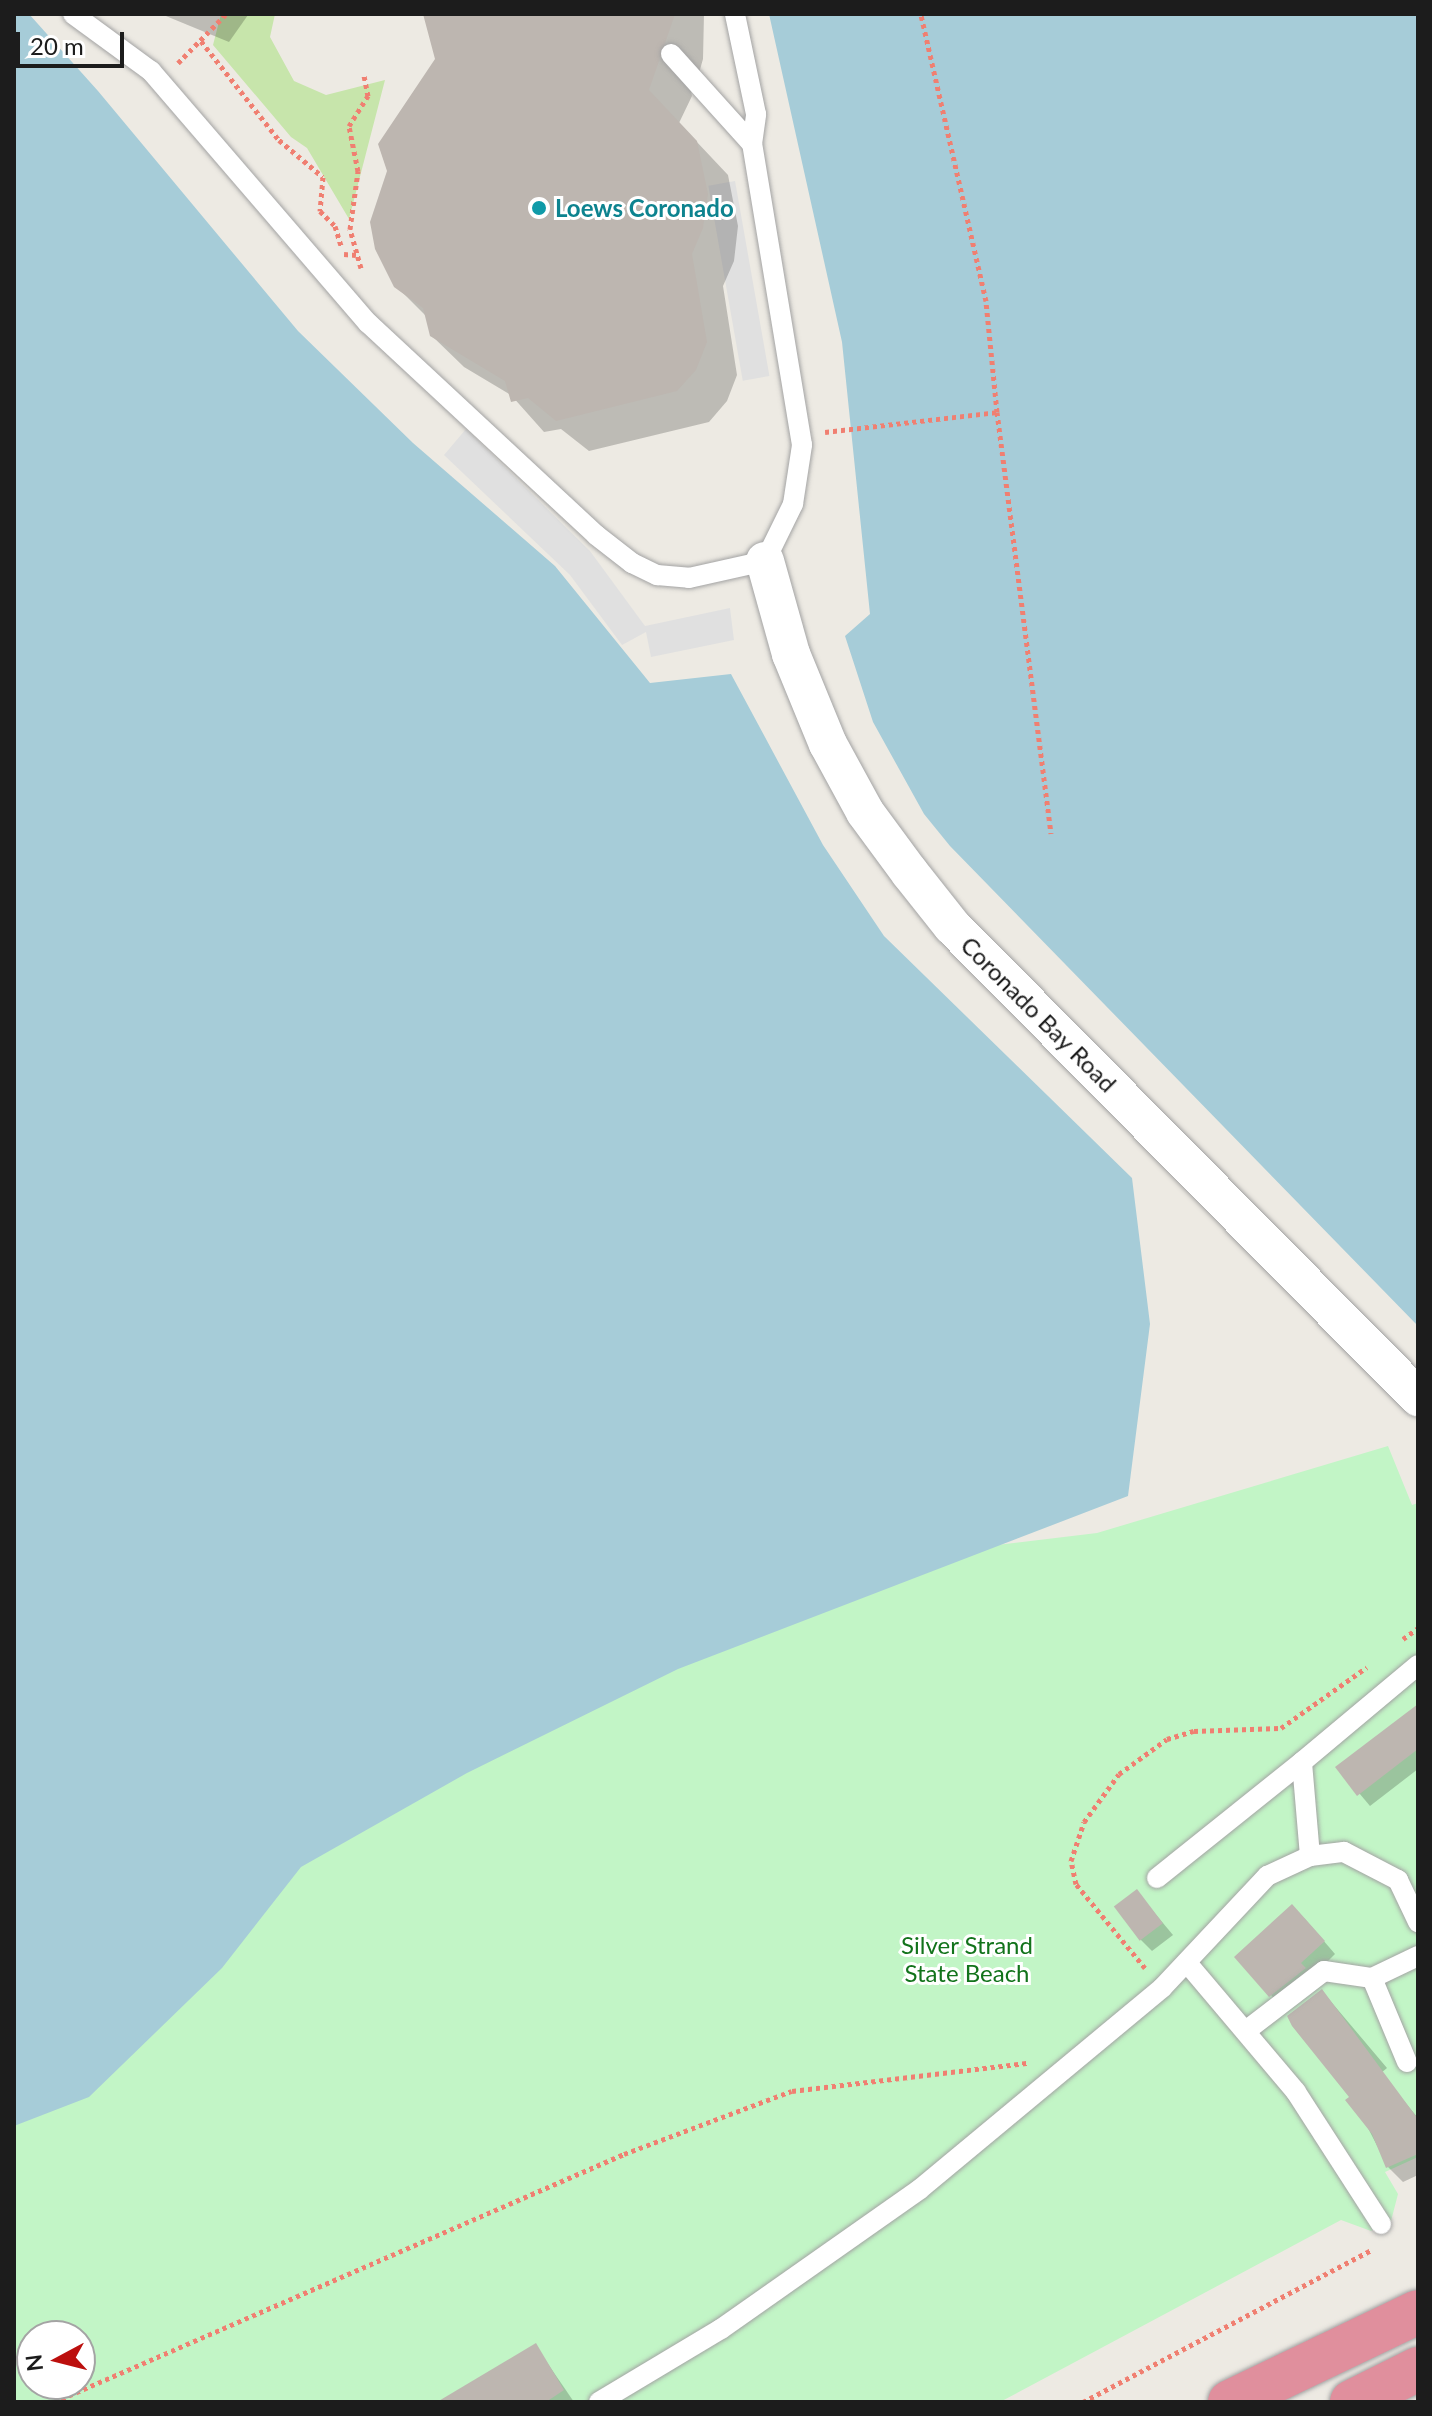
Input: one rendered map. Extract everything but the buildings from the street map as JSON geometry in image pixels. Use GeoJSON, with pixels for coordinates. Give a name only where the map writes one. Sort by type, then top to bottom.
{"type":"FeatureCollection","features":[{"type":"Feature","properties":{"kind":"highway"},"geometry":{"type":"LineString","coordinates":[[1230,2402],[1418,2312]]}},
{"type":"Feature","properties":{"kind":"highway"},"geometry":{"type":"LineString","coordinates":[[1352,2402],[1418,2369]]}},
{"type":"Feature","properties":{"kind":"street","name":"Coronado Bay Road"},"geometry":{"type":"LineString","coordinates":[[765,561],[791,654],[828,744],[865,812],[918,884],[952,926],[1418,1397]]}},
{"type":"Feature","properties":{"kind":"lane"},"geometry":{"type":"LineString","coordinates":[[73,14],[160,81],[368,323],[596,535],[657,575],[689,578],[765,561],[793,504],[802,445],[752,144],[756,114],[735,14]]}},
{"type":"Feature","properties":{"kind":"lane"},"geometry":{"type":"LineString","coordinates":[[671,54],[752,144]]}},
{"type":"Feature","properties":{"kind":"lane"},"geometry":{"type":"LineString","coordinates":[[1157,1878],[1418,1665]]}},
{"type":"Feature","properties":{"kind":"lane"},"geometry":{"type":"LineString","coordinates":[[1302,1762],[1310,1856]]}},
{"type":"Feature","properties":{"kind":"lane"},"geometry":{"type":"LineString","coordinates":[[599,2402],[721,2329],[920,2189],[1162,1988],[1188,1964],[1267,1876],[1310,1856],[1344,1852],[1398,1880],[1418,1922]]}},
{"type":"Feature","properties":{"kind":"lane"},"geometry":{"type":"LineString","coordinates":[[1247,2030],[1324,1971],[1372,1978],[1418,1956]]}},
{"type":"Feature","properties":{"kind":"lane"},"geometry":{"type":"LineString","coordinates":[[1188,1964],[1247,2030],[1343,2159],[1381,2224]]}},
{"type":"Feature","properties":{"kind":"lane"},"geometry":{"type":"LineString","coordinates":[[1372,1978],[1407,2062]]}},
{"type":"Feature","properties":{"kind":"path"},"geometry":{"type":"LineString","coordinates":[[160,81],[226,14]]}},
{"type":"Feature","properties":{"kind":"path"},"geometry":{"type":"LineString","coordinates":[[921,14],[986,301],[997,412],[1051,834]]}},
{"type":"Feature","properties":{"kind":"path"},"geometry":{"type":"LineString","coordinates":[[201,41],[279,140],[323,177],[320,211],[335,226],[343,254],[356,255]]}},
{"type":"Feature","properties":{"kind":"path"},"geometry":{"type":"LineString","coordinates":[[364,75],[368,96],[349,126],[358,171],[350,229],[365,279]]}},
{"type":"Feature","properties":{"kind":"path"},"geometry":{"type":"LineString","coordinates":[[824,432],[997,412]]}},
{"type":"Feature","properties":{"kind":"path"},"geometry":{"type":"LineString","coordinates":[[1394,1646],[1418,1628]]}},
{"type":"Feature","properties":{"kind":"path"},"geometry":{"type":"LineString","coordinates":[[1162,1988],[1076,1884],[1071,1861],[1084,1822],[1119,1774],[1167,1739],[1194,1731],[1281,1728],[1369,1665]]}},
{"type":"Feature","properties":{"kind":"path"},"geometry":{"type":"LineString","coordinates":[[54,2402],[624,2154],[792,2091],[1080,2058]]}},
{"type":"Feature","properties":{"kind":"path"},"geometry":{"type":"LineString","coordinates":[[1083,2402],[1379,2246]]}},
{"type":"Feature","properties":{"kind":"green space"},"geometry":{"type":"Polygon","coordinates":[[[221,14],[275,14],[270,37],[294,81],[326,95],[385,80],[349,219],[307,148],[291,137],[213,45],[221,14]]]}},
{"type":"Feature","properties":{"kind":"green space","name":"Silver Strand State Beach"},"geometry":{"type":"Polygon","coordinates":[[[1388,1446],[1412,1505],[1418,1503],[1418,2157],[1385,2172],[1398,2194],[1391,2221],[1371,2231],[1341,2220],[1000,2402],[14,2402],[14,2052],[113,1960],[854,1562],[1097,1533],[1388,1446]]]}},
{"type":"Feature","properties":{"kind":"shaded area"},"geometry":{"type":"Polygon","coordinates":[[[735,181],[769,376],[743,381],[708,186],[735,181]]]}},
{"type":"Feature","properties":{"kind":"shaded area"},"geometry":{"type":"Polygon","coordinates":[[[466,429],[590,551],[645,626],[730,608],[734,640],[651,657],[646,632],[622,645],[570,575],[444,455],[466,429]]]}},
{"type":"Feature","properties":{"kind":"water"},"geometry":{"type":"Polygon","coordinates":[[[14,14],[29,14],[98,91],[298,331],[413,443],[555,566],[650,683],[731,674],[823,845],[884,936],[1132,1178],[1150,1324],[1128,1496],[678,1669],[467,1773],[301,1867],[222,1968],[89,2097],[14,2126],[14,14]]]}},
{"type":"Feature","properties":{"kind":"water"},"geometry":{"type":"Polygon","coordinates":[[[769,14],[1418,14],[1418,1326],[950,846],[924,814],[873,722],[845,636],[870,614],[842,342],[769,14]]]}},
{"type":"Feature","properties":{"kind":"place","name":"Loews Coronado"},"geometry":{"type":"Point","coordinates":[539,208]}}]}
